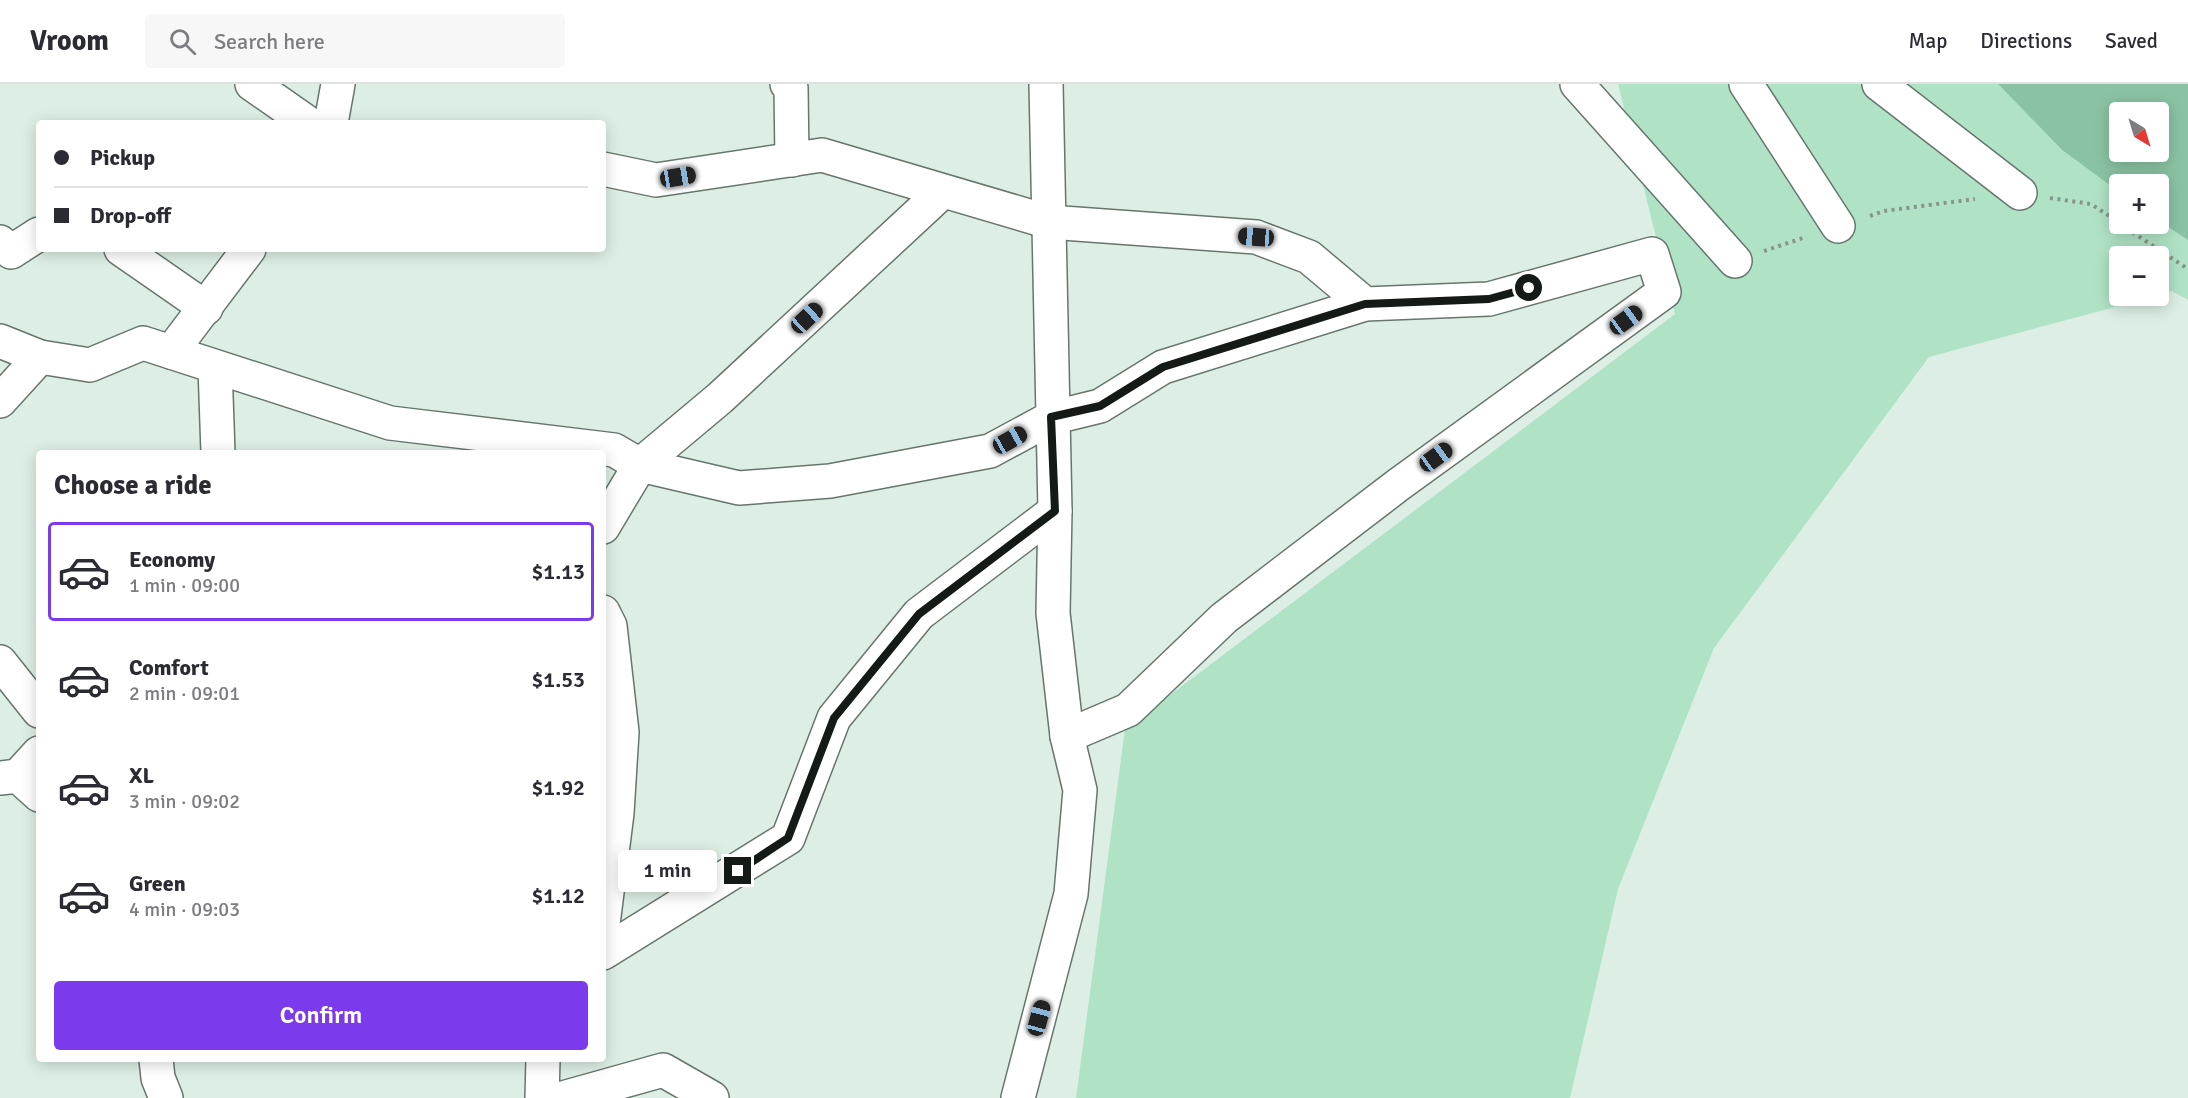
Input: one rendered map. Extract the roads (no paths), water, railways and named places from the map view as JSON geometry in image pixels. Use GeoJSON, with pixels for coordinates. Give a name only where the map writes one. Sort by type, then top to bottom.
{"type":"FeatureCollection","features":[{"type":"Feature","properties":{"kind":"street"},"geometry":{"type":"LineString","coordinates":[[252,84],[304,120]]}},
{"type":"Feature","properties":{"kind":"street"},"geometry":{"type":"LineString","coordinates":[[332,120],[338,84]]}},
{"type":"Feature","properties":{"kind":"street"},"geometry":{"type":"LineString","coordinates":[[787,84],[791,88],[792,160]]}},
{"type":"Feature","properties":{"kind":"street"},"geometry":{"type":"LineString","coordinates":[[1018,1098],[1071,894],[1080,790],[1067,736],[1053,613],[1055,511],[1051,417],[1046,84]]}},
{"type":"Feature","properties":{"kind":"street"},"geometry":{"type":"LineString","coordinates":[[1577,84],[1735,261]]}},
{"type":"Feature","properties":{"kind":"street"},"geometry":{"type":"LineString","coordinates":[[1746,84],[1838,226]]}},
{"type":"Feature","properties":{"kind":"street"},"geometry":{"type":"LineString","coordinates":[[1879,84],[2020,193]]}},
{"type":"Feature","properties":{"kind":"street"},"geometry":{"type":"LineString","coordinates":[[606,170],[656,180],[822,155],[1048,222],[1256,237],[1310,257],[1365,304]]}},
{"type":"Feature","properties":{"kind":"street"},"geometry":{"type":"LineString","coordinates":[[606,522],[640,465],[720,398],[942,192]]}},
{"type":"Feature","properties":{"kind":"street"},"geometry":{"type":"LineString","coordinates":[[0,242],[11,252],[36,236]]}},
{"type":"Feature","properties":{"kind":"street"},"geometry":{"type":"LineString","coordinates":[[125,252],[206,308]]}},
{"type":"Feature","properties":{"kind":"street"},"geometry":{"type":"LineString","coordinates":[[171,352],[247,252]]}},
{"type":"Feature","properties":{"kind":"street"},"geometry":{"type":"LineString","coordinates":[[0,341],[39,357],[90,365],[143,343],[390,423],[614,450],[640,465],[739,488],[830,481],[990,451],[1051,417],[1100,406],[1163,367],[1365,304],[1489,299],[1652,254],[1664,292],[1398,485],[1224,618],[1128,710],[1067,736]]}},
{"type":"Feature","properties":{"kind":"street"},"geometry":{"type":"LineString","coordinates":[[0,401],[39,357]]}},
{"type":"Feature","properties":{"kind":"street"},"geometry":{"type":"LineString","coordinates":[[215,367],[218,450]]}},
{"type":"Feature","properties":{"kind":"street"},"geometry":{"type":"LineString","coordinates":[[606,951],[788,838],[834,718],[919,614],[1055,511]]}},
{"type":"Feature","properties":{"kind":"street"},"geometry":{"type":"LineString","coordinates":[[606,618],[610,626],[622,732],[617,813],[606,900]]}},
{"type":"Feature","properties":{"kind":"street"},"geometry":{"type":"LineString","coordinates":[[0,662],[36,707]]}},
{"type":"Feature","properties":{"kind":"street"},"geometry":{"type":"LineString","coordinates":[[156,1062],[158,1078],[166,1098]]}},
{"type":"Feature","properties":{"kind":"street"},"geometry":{"type":"LineString","coordinates":[[542,1098],[543,1062]]}},
{"type":"Feature","properties":{"kind":"street"},"geometry":{"type":"LineString","coordinates":[[563,1098],[663,1070],[712,1098]]}}]}
